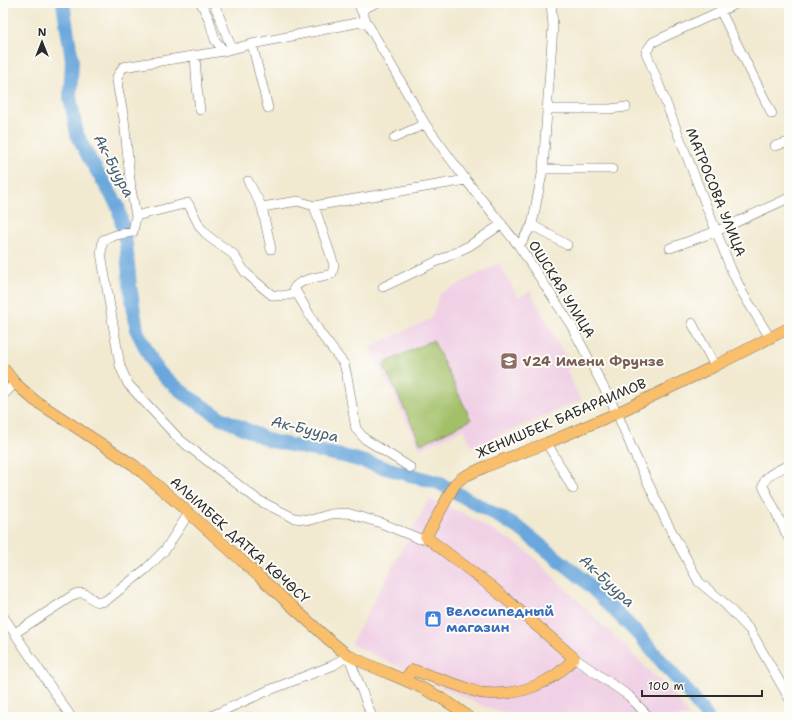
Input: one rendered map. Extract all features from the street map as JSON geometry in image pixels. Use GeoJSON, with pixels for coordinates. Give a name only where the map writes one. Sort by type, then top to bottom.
{"type":"FeatureCollection","features":[{"type":"Feature","properties":{"kind":"main road","name":"ЖЕНИШБЕК БАБАРАИМОВ"},"geometry":{"type":"LineString","coordinates":[[426,537],[455,484],[463,477],[548,443],[617,413],[715,366],[789,328]]}},
{"type":"Feature","properties":{"kind":"main road","name":"АЛЫМБЕК ДАТКА КӨЧӨСҮ"},"geometry":{"type":"LineString","coordinates":[[3,368],[15,383],[34,400],[135,466],[328,639],[348,655],[404,679],[438,696],[456,707],[468,717]]}},
{"type":"Feature","properties":{"kind":"main road"},"geometry":{"type":"LineString","coordinates":[[404,679],[413,670],[483,693],[506,693],[524,690],[540,684],[567,667],[574,658],[492,588],[426,537]]}},
{"type":"Feature","properties":{"kind":"street"},"geometry":{"type":"LineString","coordinates":[[201,3],[209,19],[215,40],[228,50]]}},
{"type":"Feature","properties":{"kind":"street"},"geometry":{"type":"LineString","coordinates":[[214,3],[228,50]]}},
{"type":"Feature","properties":{"kind":"street"},"geometry":{"type":"LineString","coordinates":[[359,6],[376,3]]}},
{"type":"Feature","properties":{"kind":"street"},"geometry":{"type":"LineString","coordinates":[[519,246],[532,225],[543,169],[551,69],[553,26],[551,3]]}},
{"type":"Feature","properties":{"kind":"street"},"geometry":{"type":"LineString","coordinates":[[738,3],[720,10],[772,114]]}},
{"type":"Feature","properties":{"kind":"street","name":"ОШСКАЯ УЛИЦА"},"geometry":{"type":"LineString","coordinates":[[359,6],[424,124],[466,180],[519,246],[571,325],[617,413],[633,451],[660,507],[699,582],[750,630],[789,698]]}},
{"type":"Feature","properties":{"kind":"street","name":"МАТРОСОВА УЛИЦА"},"geometry":{"type":"LineString","coordinates":[[720,10],[653,42],[646,52],[731,269],[742,292],[770,338]]}},
{"type":"Feature","properties":{"kind":"street"},"geometry":{"type":"LineString","coordinates":[[366,21],[228,50],[123,67],[118,77],[118,88],[124,119],[131,189],[136,216],[133,232],[116,235],[103,240],[101,252],[120,366],[128,384],[179,439],[258,500],[294,518],[311,520],[331,514],[347,513],[381,523],[420,539],[426,537]]}},
{"type":"Feature","properties":{"kind":"street"},"geometry":{"type":"LineString","coordinates":[[252,44],[268,108]]}},
{"type":"Feature","properties":{"kind":"street"},"geometry":{"type":"LineString","coordinates":[[195,55],[196,87],[200,110]]}},
{"type":"Feature","properties":{"kind":"street"},"geometry":{"type":"LineString","coordinates":[[547,109],[610,108],[626,106]]}},
{"type":"Feature","properties":{"kind":"street"},"geometry":{"type":"LineString","coordinates":[[394,138],[424,124]]}},
{"type":"Feature","properties":{"kind":"street"},"geometry":{"type":"LineString","coordinates":[[775,146],[789,142]]}},
{"type":"Feature","properties":{"kind":"street"},"geometry":{"type":"LineString","coordinates":[[543,169],[612,169]]}},
{"type":"Feature","properties":{"kind":"street"},"geometry":{"type":"LineString","coordinates":[[262,207],[298,201],[314,206],[466,180]]}},
{"type":"Feature","properties":{"kind":"street"},"geometry":{"type":"LineString","coordinates":[[248,181],[262,207],[271,249]]}},
{"type":"Feature","properties":{"kind":"street"},"geometry":{"type":"LineString","coordinates":[[670,248],[717,231],[789,198]]}},
{"type":"Feature","properties":{"kind":"street"},"geometry":{"type":"LineString","coordinates":[[136,216],[188,203],[200,227],[209,237],[232,254],[245,272],[262,287],[272,294],[282,296],[297,293]]}},
{"type":"Feature","properties":{"kind":"street"},"geometry":{"type":"LineString","coordinates":[[314,206],[334,265],[333,270],[332,274],[302,281],[294,288],[320,333],[344,364],[356,429],[365,439],[411,468]]}},
{"type":"Feature","properties":{"kind":"street"},"geometry":{"type":"LineString","coordinates":[[383,287],[469,246],[502,224]]}},
{"type":"Feature","properties":{"kind":"street"},"geometry":{"type":"LineString","coordinates":[[532,225],[567,245]]}},
{"type":"Feature","properties":{"kind":"street"},"geometry":{"type":"LineString","coordinates":[[692,323],[715,366]]}},
{"type":"Feature","properties":{"kind":"street"},"geometry":{"type":"LineString","coordinates":[[3,395],[15,383]]}},
{"type":"Feature","properties":{"kind":"street"},"geometry":{"type":"LineString","coordinates":[[548,443],[573,489]]}},
{"type":"Feature","properties":{"kind":"street"},"geometry":{"type":"LineString","coordinates":[[789,465],[767,476],[763,486],[789,539]]}},
{"type":"Feature","properties":{"kind":"street"},"geometry":{"type":"LineString","coordinates":[[15,632],[75,594],[81,592],[84,593],[97,602],[102,603],[108,599],[146,569],[160,554],[189,513]]}},
{"type":"Feature","properties":{"kind":"street"},"geometry":{"type":"LineString","coordinates":[[3,616],[71,717]]}},
{"type":"Feature","properties":{"kind":"street"},"geometry":{"type":"LineString","coordinates":[[213,716],[267,691],[334,665],[348,655],[372,717]]}},
{"type":"Feature","properties":{"kind":"street"},"geometry":{"type":"LineString","coordinates":[[574,658],[629,696],[649,717]]}},
{"type":"Feature","properties":{"kind":"shaded area"},"geometry":{"type":"Polygon","coordinates":[[[499,263],[518,297],[530,291],[571,367],[566,370],[581,400],[472,447],[464,429],[420,449],[370,347],[431,319],[440,294],[499,263]]]}},
{"type":"Feature","properties":{"kind":"shaded area"},"geometry":{"type":"Polygon","coordinates":[[[429,499],[461,512],[526,550],[674,695],[690,717],[522,717],[485,707],[351,644],[429,499]]]}},
{"type":"Feature","properties":{"kind":"green space"},"geometry":{"type":"Polygon","coordinates":[[[433,340],[471,420],[421,444],[383,364],[433,340]]]}},
{"type":"Feature","properties":{"kind":"waterway","name":"Ак-Буура"},"geometry":{"type":"LineString","coordinates":[[63,3],[72,60],[70,97],[77,134],[89,158],[118,206],[126,243],[130,285],[137,331],[157,371],[186,395],[221,418],[271,441],[347,457],[439,483],[519,528],[583,579],[638,634],[688,692],[707,717]]}},
{"type":"Feature","properties":{"kind":"place","name":"√24 Имени Фрунзе"},"geometry":{"type":"Point","coordinates":[509,361]}},
{"type":"Feature","properties":{"kind":"place","name":"Велосипедный магазин"},"geometry":{"type":"Point","coordinates":[433,619]}}]}
